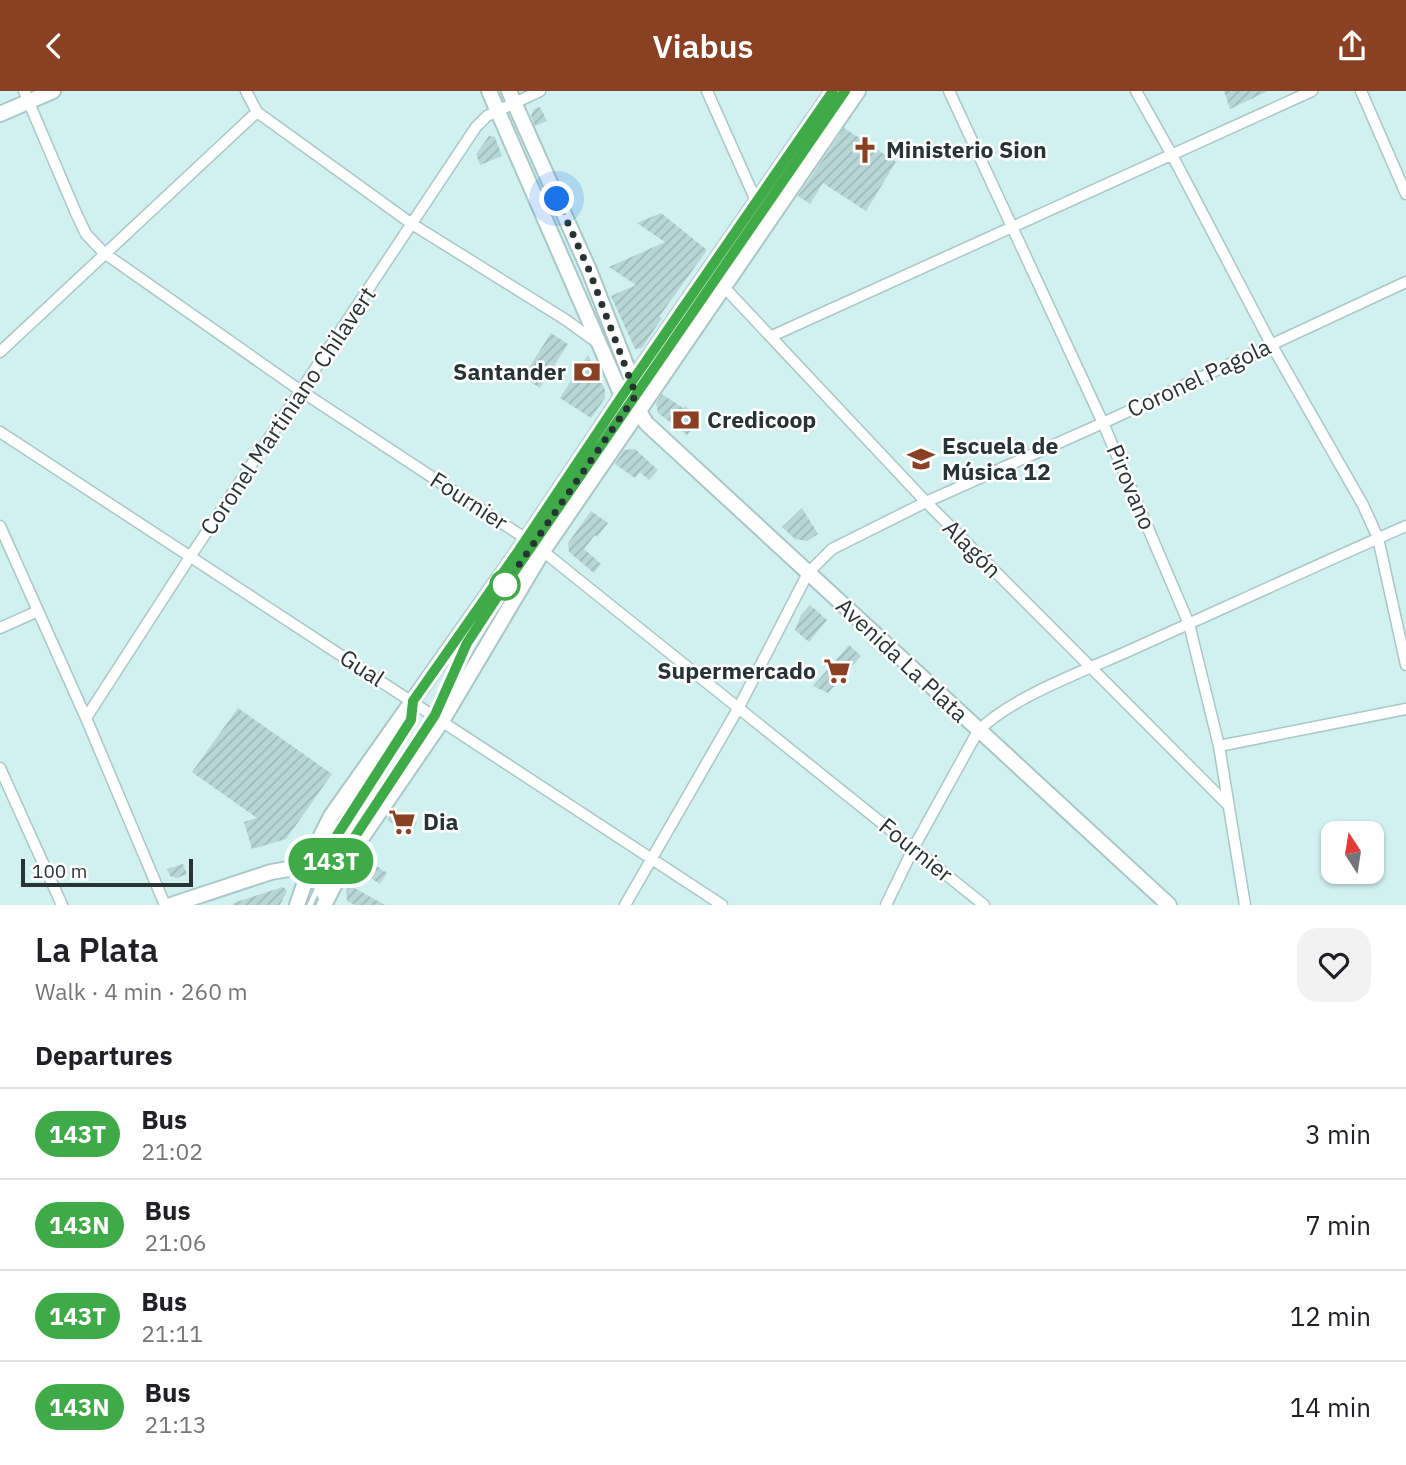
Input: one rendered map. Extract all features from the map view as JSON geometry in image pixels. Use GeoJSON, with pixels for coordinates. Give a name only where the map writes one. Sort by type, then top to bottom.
{"type":"FeatureCollection","features":[{"type":"Feature","properties":{"kind":"main road"},"geometry":{"type":"LineString","coordinates":[[0,114],[26,96],[52,91]]}},
{"type":"Feature","properties":{"kind":"main road","name":"Avenida La Plata"},"geometry":{"type":"LineString","coordinates":[[489,91],[602,346],[646,423],[1168,905]]}},
{"type":"Feature","properties":{"kind":"main road"},"geometry":{"type":"LineString","coordinates":[[326,904],[351,855],[438,718],[535,545],[833,91]]}},
{"type":"Feature","properties":{"kind":"main road"},"geometry":{"type":"LineString","coordinates":[[297,905],[321,836],[331,816],[413,701],[535,545],[631,397],[723,286],[858,91]]}},
{"type":"Feature","properties":{"kind":"main road","name":"Avenida La Plata"},"geometry":{"type":"LineString","coordinates":[[511,97],[589,270],[631,397]]}},
{"type":"Feature","properties":{"kind":"main road"},"geometry":{"type":"LineString","coordinates":[[171,905],[271,873],[330,862],[351,855]]}},
{"type":"Feature","properties":{"kind":"street"},"geometry":{"type":"LineString","coordinates":[[246,91],[257,112],[412,223],[566,320],[602,346]]}},
{"type":"Feature","properties":{"kind":"street","name":"Coronel Martiniano Chilavert"},"geometry":{"type":"LineString","coordinates":[[86,718],[476,127],[487,116],[498,111],[511,97],[540,91]]}},
{"type":"Feature","properties":{"kind":"street"},"geometry":{"type":"LineString","coordinates":[[707,91],[757,203]]}},
{"type":"Feature","properties":{"kind":"street","name":"Pirovano"},"geometry":{"type":"LineString","coordinates":[[949,91],[1103,423],[1189,624],[1219,746],[1245,905]]}},
{"type":"Feature","properties":{"kind":"street"},"geometry":{"type":"LineString","coordinates":[[1136,91],[1271,344],[1363,505],[1378,538],[1406,665]]}},
{"type":"Feature","properties":{"kind":"street"},"geometry":{"type":"LineString","coordinates":[[772,336],[1312,91]]}},
{"type":"Feature","properties":{"kind":"street"},"geometry":{"type":"LineString","coordinates":[[1362,91],[1406,194]]}},
{"type":"Feature","properties":{"kind":"street","name":"Fournier"},"geometry":{"type":"LineString","coordinates":[[26,96],[86,234],[104,253],[301,391],[535,545],[984,905]]}},
{"type":"Feature","properties":{"kind":"street"},"geometry":{"type":"LineString","coordinates":[[0,352],[257,112]]}},
{"type":"Feature","properties":{"kind":"street","name":"Coronel Pagola"},"geometry":{"type":"LineString","coordinates":[[625,905],[739,707],[807,573],[832,549],[926,502],[1406,282]]}},
{"type":"Feature","properties":{"kind":"street","name":"Alagón"},"geometry":{"type":"LineString","coordinates":[[723,286],[926,502],[1090,669],[1228,804]]}},
{"type":"Feature","properties":{"kind":"street","name":"Gual"},"geometry":{"type":"LineString","coordinates":[[0,432],[722,905]]}},
{"type":"Feature","properties":{"kind":"street"},"geometry":{"type":"LineString","coordinates":[[0,526],[86,718],[165,905]]}},
{"type":"Feature","properties":{"kind":"street"},"geometry":{"type":"LineString","coordinates":[[886,905],[914,847],[978,731],[991,718],[1090,669],[1406,526]]}},
{"type":"Feature","properties":{"kind":"street"},"geometry":{"type":"LineString","coordinates":[[0,628],[38,611]]}},
{"type":"Feature","properties":{"kind":"street"},"geometry":{"type":"LineString","coordinates":[[1219,746],[1406,709]]}},
{"type":"Feature","properties":{"kind":"street"},"geometry":{"type":"LineString","coordinates":[[0,768],[62,905]]}},
{"type":"Feature","properties":{"kind":"street"},"geometry":{"type":"LineString","coordinates":[[312,865],[326,904]]}},
{"type":"Feature","properties":{"kind":"lane"},"geometry":{"type":"LineString","coordinates":[[631,397],[845,91]]}},
{"type":"Feature","properties":{"kind":"lane"},"geometry":{"type":"LineString","coordinates":[[310,905],[330,862],[336,837],[411,720],[413,701]]}},
{"type":"Feature","properties":{"kind":"lane"},"geometry":{"type":"LineString","coordinates":[[330,862],[352,841],[438,718]]}},
{"type":"Feature","properties":{"kind":"building"},"geometry":{"type":"Polygon","coordinates":[[[1224,91],[1268,91],[1230,109],[1224,91]]]}},
{"type":"Feature","properties":{"kind":"building"},"geometry":{"type":"Polygon","coordinates":[[[540,107],[547,121],[535,126],[531,116],[534,109],[540,107]]]}},
{"type":"Feature","properties":{"kind":"building"},"geometry":{"type":"Polygon","coordinates":[[[844,128],[896,162],[866,211],[823,183],[810,204],[798,196],[844,128]]]}},
{"type":"Feature","properties":{"kind":"building"},"geometry":{"type":"Polygon","coordinates":[[[489,136],[495,137],[502,156],[480,165],[476,154],[489,136]]]}},
{"type":"Feature","properties":{"kind":"building"},"geometry":{"type":"Polygon","coordinates":[[[661,213],[707,250],[659,317],[662,318],[642,348],[635,349],[611,296],[636,285],[609,267],[665,242],[637,223],[661,213]]]}},
{"type":"Feature","properties":{"kind":"building"},"geometry":{"type":"Polygon","coordinates":[[[551,333],[568,344],[540,388],[523,377],[551,333]]]}},
{"type":"Feature","properties":{"kind":"building","name":"Santander"},"geometry":{"type":"Polygon","coordinates":[[[588,355],[605,390],[605,398],[591,418],[560,398],[588,355]]]}},
{"type":"Feature","properties":{"kind":"building"},"geometry":{"type":"Polygon","coordinates":[[[662,394],[701,418],[687,435],[658,413],[656,403],[662,394]]]}},
{"type":"Feature","properties":{"kind":"building"},"geometry":{"type":"Polygon","coordinates":[[[635,449],[658,470],[649,480],[640,472],[635,478],[615,464],[624,450],[635,449]]]}},
{"type":"Feature","properties":{"kind":"building"},"geometry":{"type":"Polygon","coordinates":[[[802,508],[818,534],[807,541],[795,539],[782,527],[802,508]]]}},
{"type":"Feature","properties":{"kind":"building"},"geometry":{"type":"Polygon","coordinates":[[[591,511],[608,523],[584,549],[601,564],[594,573],[569,552],[568,543],[591,511]]]}},
{"type":"Feature","properties":{"kind":"building"},"geometry":{"type":"Polygon","coordinates":[[[810,605],[827,620],[809,642],[795,630],[801,615],[810,605]]]}},
{"type":"Feature","properties":{"kind":"building","name":"Supermercado"},"geometry":{"type":"Polygon","coordinates":[[[849,645],[861,656],[828,693],[813,686],[849,645]]]}},
{"type":"Feature","properties":{"kind":"building"},"geometry":{"type":"Polygon","coordinates":[[[238,708],[332,774],[286,839],[252,849],[244,822],[257,818],[192,772],[238,708]]]}},
{"type":"Feature","properties":{"kind":"building","name":"Dia"},"geometry":{"type":"Polygon","coordinates":[[[393,809],[417,823],[410,834],[387,820],[393,809]]]}},
{"type":"Feature","properties":{"kind":"building"},"geometry":{"type":"Polygon","coordinates":[[[366,859],[387,873],[380,884],[358,870],[366,859]]]}},
{"type":"Feature","properties":{"kind":"building"},"geometry":{"type":"Polygon","coordinates":[[[183,864],[187,874],[177,878],[170,876],[167,869],[183,864]]]}},
{"type":"Feature","properties":{"kind":"building"},"geometry":{"type":"Polygon","coordinates":[[[349,885],[385,905],[355,905],[347,901],[346,891],[349,885]]]}},
{"type":"Feature","properties":{"kind":"building"},"geometry":{"type":"Polygon","coordinates":[[[283,887],[287,891],[280,905],[233,905],[233,903],[283,887]]]}},
{"type":"Feature","properties":{"kind":"bus line","name":"143T"},"geometry":{"type":"LineString","coordinates":[[833,91],[413,701],[411,720],[336,837],[330,862],[352,841],[435,715],[467,643],[505,585],[845,91]]}},
{"type":"Feature","properties":{"kind":"place","name":"Ministerio Sion"},"geometry":{"type":"Point","coordinates":[865,150]}},
{"type":"Feature","properties":{"kind":"place","name":"Santander"},"geometry":{"type":"Point","coordinates":[587,372]}},
{"type":"Feature","properties":{"kind":"place","name":"Credicoop"},"geometry":{"type":"Point","coordinates":[686,420]}},
{"type":"Feature","properties":{"kind":"place","name":"Escuela de Música 12"},"geometry":{"type":"Point","coordinates":[921,459]}},
{"type":"Feature","properties":{"kind":"place","name":"Supermercado"},"geometry":{"type":"Point","coordinates":[837,671]}},
{"type":"Feature","properties":{"kind":"place","name":"Dia"},"geometry":{"type":"Point","coordinates":[402,822]}},
{"type":"Feature","properties":{"kind":"route"},"geometry":{"type":"LineString","coordinates":[[505,585],[636,395],[589,270],[557,199]]}}]}
